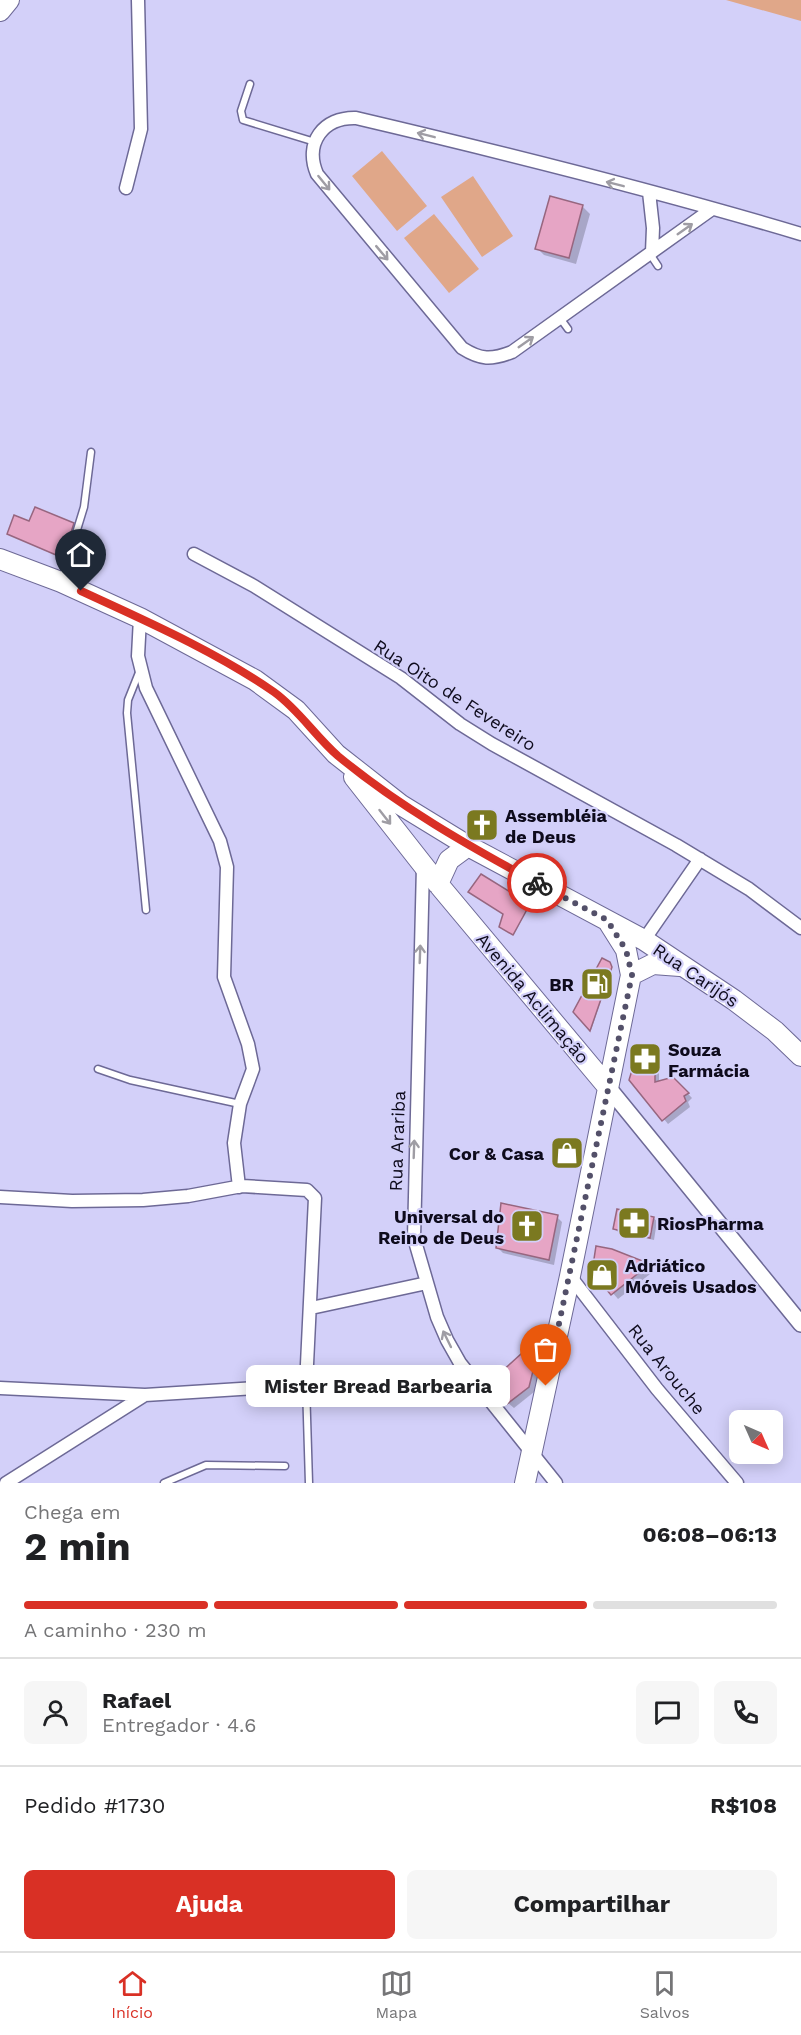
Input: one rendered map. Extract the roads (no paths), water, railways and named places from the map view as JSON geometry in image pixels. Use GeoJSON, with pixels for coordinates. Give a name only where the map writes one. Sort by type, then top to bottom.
{"type":"FeatureCollection","features":[{"type":"Feature","properties":{"kind":"main road"},"geometry":{"type":"LineString","coordinates":[[0,11],[9,0]]}},
{"type":"Feature","properties":{"kind":"main road","name":"Rua Carijós"},"geometry":{"type":"LineString","coordinates":[[0,559],[61,582],[140,618],[275,693],[296,710],[336,754],[401,805],[468,846],[644,940],[775,1030],[801,1056]]}},
{"type":"Feature","properties":{"kind":"main road","name":"Avenida Aclimação"},"geometry":{"type":"LineString","coordinates":[[336,754],[423,866],[607,1086]]}},
{"type":"Feature","properties":{"kind":"main road"},"geometry":{"type":"LineString","coordinates":[[438,884],[449,860],[468,846]]}},
{"type":"Feature","properties":{"kind":"main road"},"geometry":{"type":"LineString","coordinates":[[525,1483],[632,975],[626,950],[607,920]]}},
{"type":"Feature","properties":{"kind":"main road"},"geometry":{"type":"LineString","coordinates":[[632,975],[653,964],[685,967]]}},
{"type":"Feature","properties":{"kind":"street"},"geometry":{"type":"LineString","coordinates":[[126,188],[141,129],[138,0]]}},
{"type":"Feature","properties":{"kind":"street"},"geometry":{"type":"LineString","coordinates":[[712,209],[512,352],[498,357],[481,358],[462,348],[317,174],[311,154],[315,142],[330,124],[342,118],[356,118],[649,192],[712,209],[801,234]]}},
{"type":"Feature","properties":{"kind":"street"},"geometry":{"type":"LineString","coordinates":[[649,192],[653,228],[651,253]]}},
{"type":"Feature","properties":{"kind":"street","name":"Rua Oito de Fevereiro"},"geometry":{"type":"LineString","coordinates":[[195,554],[254,586],[401,678],[425,694],[460,724],[492,744],[700,859],[749,889],[801,928]]}},
{"type":"Feature","properties":{"kind":"street"},"geometry":{"type":"LineString","coordinates":[[140,618],[140,670],[146,688],[220,841],[226,867],[224,977],[248,1044],[253,1069],[240,1104],[234,1143],[239,1186]]}},
{"type":"Feature","properties":{"kind":"street"},"geometry":{"type":"LineString","coordinates":[[644,940],[700,859]]}},
{"type":"Feature","properties":{"kind":"street","name":"Rua Arariba"},"geometry":{"type":"LineString","coordinates":[[423,866],[412,1210],[414,1238],[437,1317],[460,1363],[556,1483]]}},
{"type":"Feature","properties":{"kind":"street","name":"Avenida Aclimação"},"geometry":{"type":"LineString","coordinates":[[607,1086],[801,1324]]}},
{"type":"Feature","properties":{"kind":"street"},"geometry":{"type":"LineString","coordinates":[[0,1197],[143,1200],[188,1196],[239,1186],[277,1186],[307,1190],[315,1198],[306,1385],[145,1395],[0,1388]]}},
{"type":"Feature","properties":{"kind":"street","name":"Rua Arouche"},"geometry":{"type":"LineString","coordinates":[[570,1276],[657,1389],[737,1483]]}},
{"type":"Feature","properties":{"kind":"street"},"geometry":{"type":"LineString","coordinates":[[311,1308],[427,1283]]}},
{"type":"Feature","properties":{"kind":"street"},"geometry":{"type":"LineString","coordinates":[[6,1483],[145,1395]]}},
{"type":"Feature","properties":{"kind":"lane"},"geometry":{"type":"LineString","coordinates":[[250,84],[241,111],[243,120],[315,142]]}},
{"type":"Feature","properties":{"kind":"lane"},"geometry":{"type":"LineString","coordinates":[[651,253],[658,266]]}},
{"type":"Feature","properties":{"kind":"lane"},"geometry":{"type":"LineString","coordinates":[[560,318],[568,329]]}},
{"type":"Feature","properties":{"kind":"lane"},"geometry":{"type":"LineString","coordinates":[[61,582],[84,507],[91,452]]}},
{"type":"Feature","properties":{"kind":"lane"},"geometry":{"type":"LineString","coordinates":[[140,670],[128,700],[127,714],[146,910]]}},
{"type":"Feature","properties":{"kind":"lane"},"geometry":{"type":"LineString","coordinates":[[98,1069],[130,1080],[240,1104]]}},
{"type":"Feature","properties":{"kind":"lane"},"geometry":{"type":"LineString","coordinates":[[306,1385],[309,1483]]}},
{"type":"Feature","properties":{"kind":"lane"},"geometry":{"type":"LineString","coordinates":[[164,1483],[206,1465],[285,1466]]}},
{"type":"Feature","properties":{"kind":"place","name":"Assembléia de Deus"},"geometry":{"type":"Point","coordinates":[482,825]}},
{"type":"Feature","properties":{"kind":"place","name":"BR"},"geometry":{"type":"Point","coordinates":[597,984]}},
{"type":"Feature","properties":{"kind":"place","name":"Souza Farmácia"},"geometry":{"type":"Point","coordinates":[645,1059]}},
{"type":"Feature","properties":{"kind":"place","name":"Cor & Casa"},"geometry":{"type":"Point","coordinates":[567,1153]}},
{"type":"Feature","properties":{"kind":"place","name":"RiosPharma"},"geometry":{"type":"Point","coordinates":[634,1223]}},
{"type":"Feature","properties":{"kind":"place","name":"Universal do Reino de Deus"},"geometry":{"type":"Point","coordinates":[527,1226]}},
{"type":"Feature","properties":{"kind":"place","name":"Adriático Móveis Usados"},"geometry":{"type":"Point","coordinates":[602,1275]}},
{"type":"Feature","properties":{"kind":"place","name":"Mister Bread Barbearia"},"geometry":{"type":"Point","coordinates":[546,1386]}}]}
